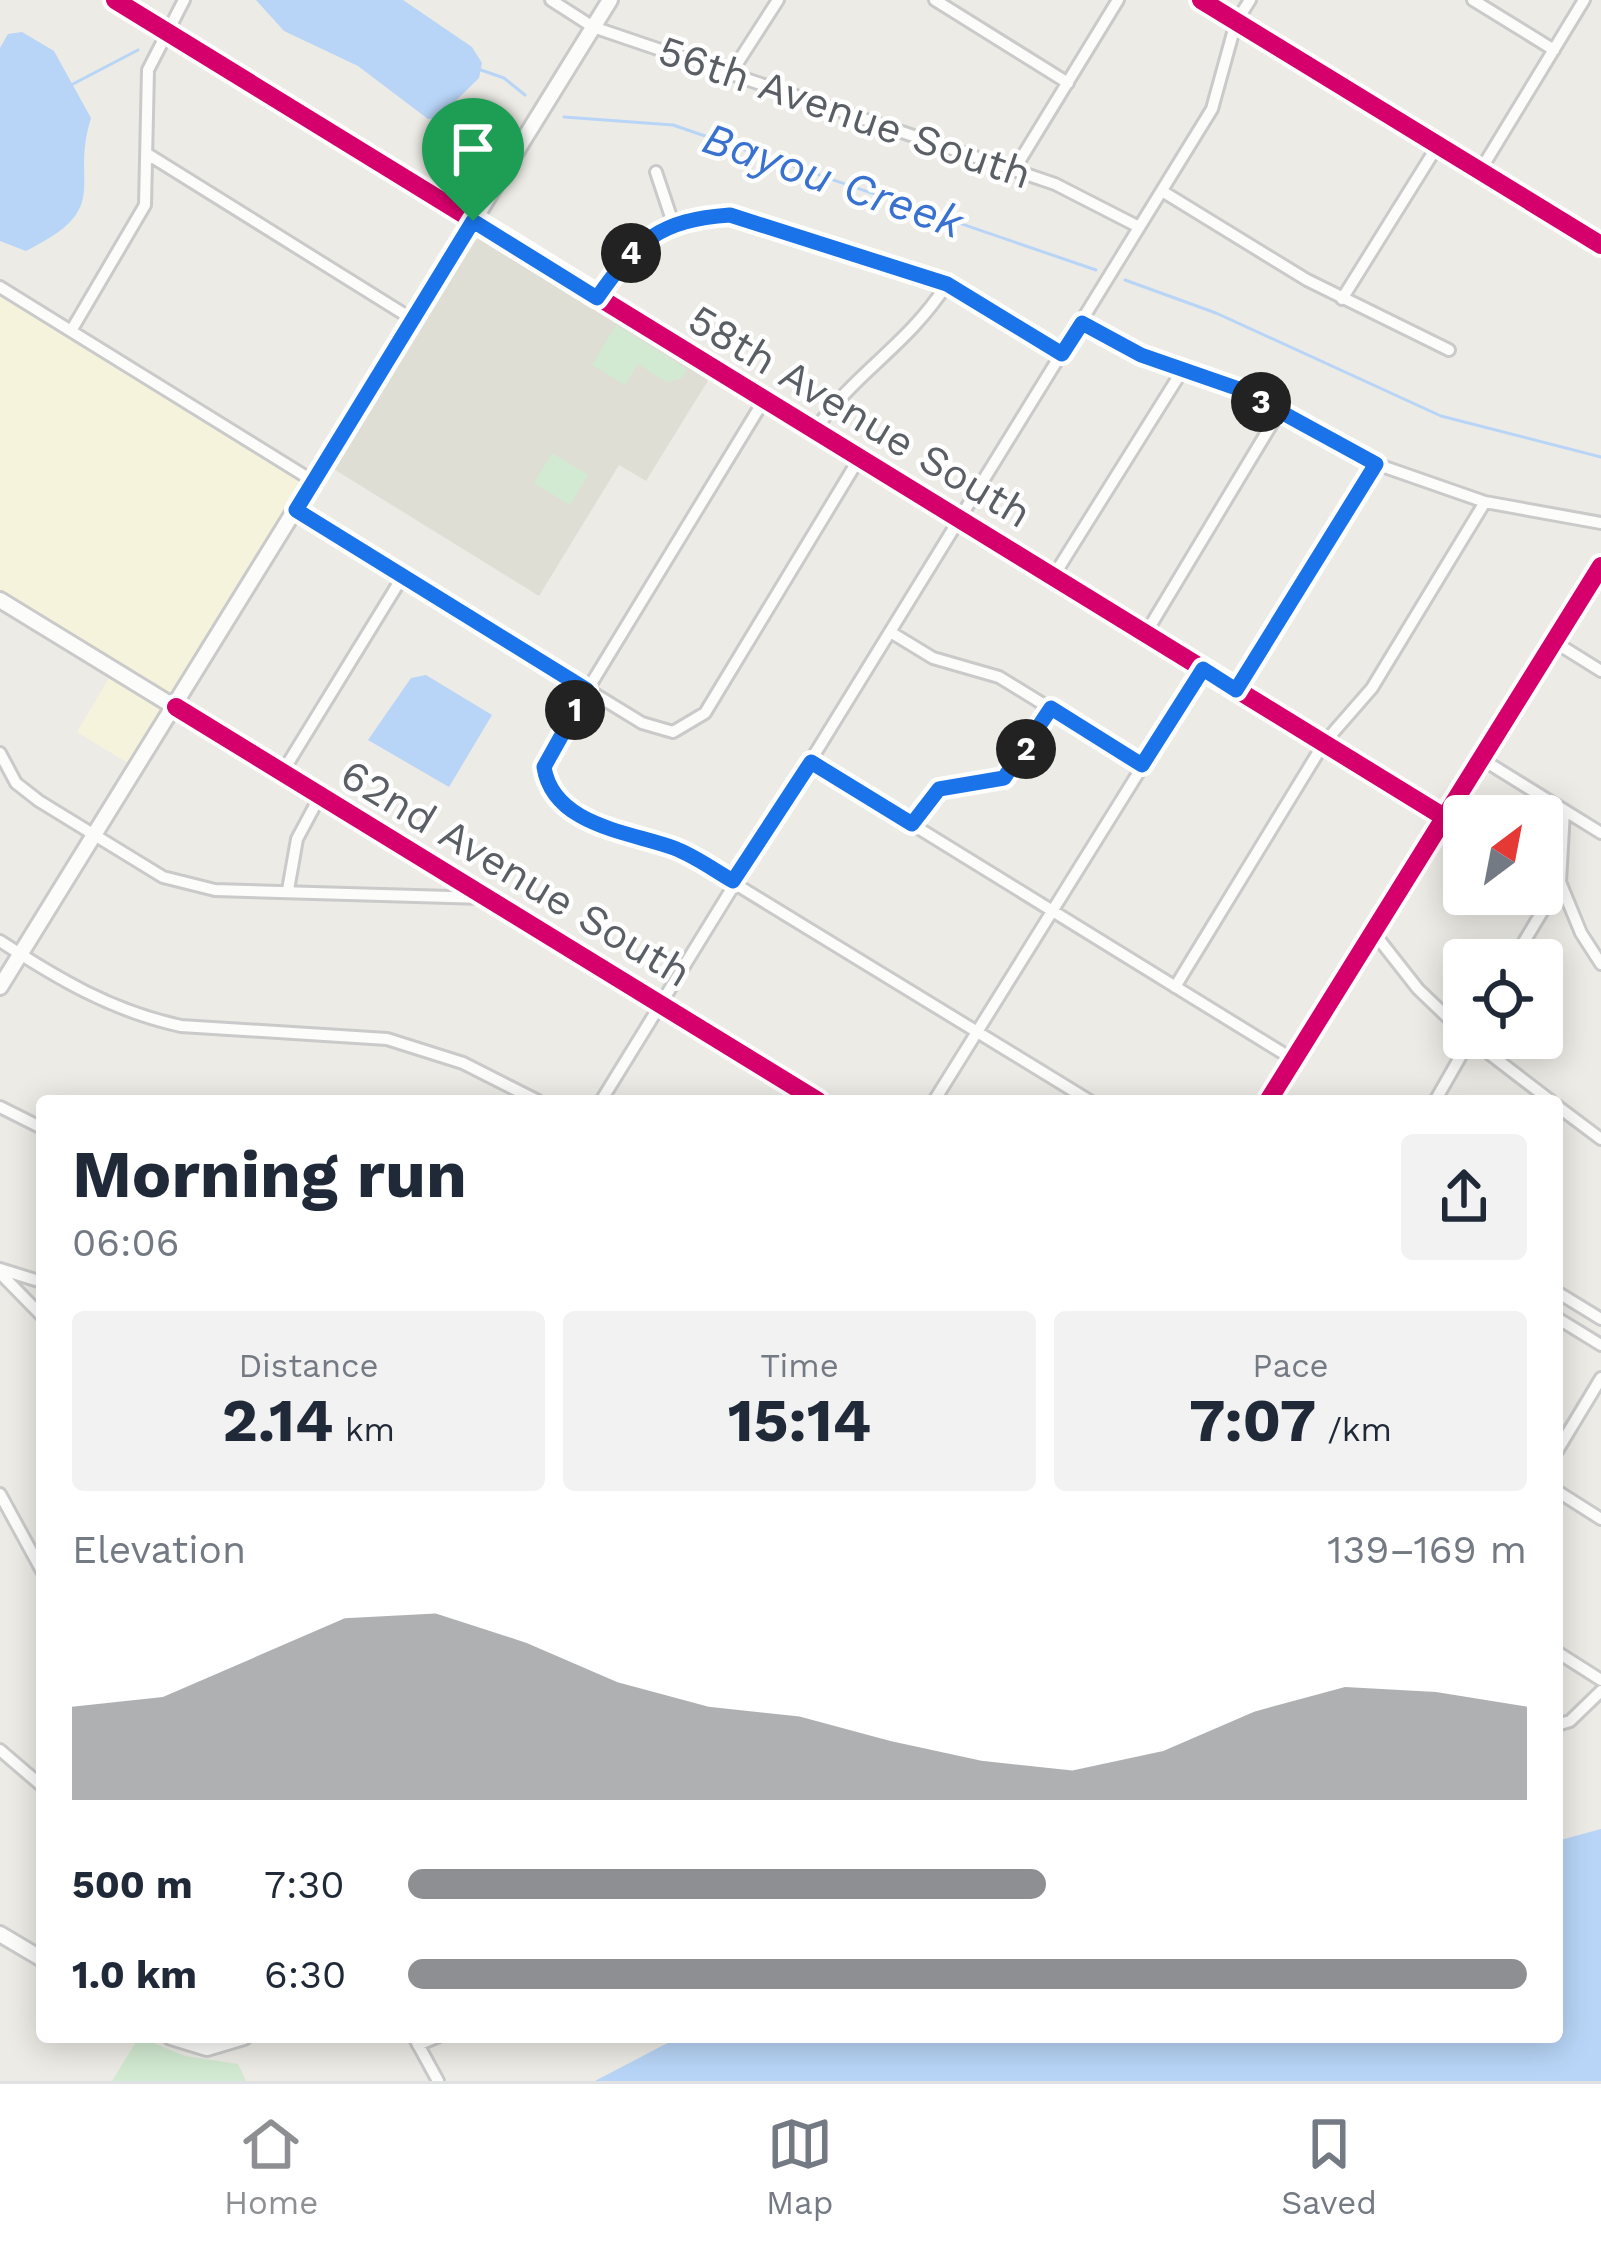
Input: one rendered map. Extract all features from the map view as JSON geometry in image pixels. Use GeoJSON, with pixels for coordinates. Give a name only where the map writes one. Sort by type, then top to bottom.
{"type":"FeatureCollection","features":[{"type":"Feature","properties":{"kind":"street","name":"58th Avenue South"},"geometry":{"type":"LineString","coordinates":[[116,0],[1443,817]]}},
{"type":"Feature","properties":{"kind":"street"},"geometry":{"type":"LineString","coordinates":[[71,331],[137,226],[148,188],[148,70],[184,0]]}},
{"type":"Feature","properties":{"kind":"street","name":"56th Avenue South"},"geometry":{"type":"LineString","coordinates":[[551,0],[593,27],[1055,184],[1138,227]]}},
{"type":"Feature","properties":{"kind":"street"},"geometry":{"type":"LineString","coordinates":[[0,987],[610,0]]}},
{"type":"Feature","properties":{"kind":"street"},"geometry":{"type":"LineString","coordinates":[[731,73],[778,0]]}},
{"type":"Feature","properties":{"kind":"street"},"geometry":{"type":"LineString","coordinates":[[935,0],[1068,83]]}},
{"type":"Feature","properties":{"kind":"street"},"geometry":{"type":"LineString","coordinates":[[1014,170],[1118,0]]}},
{"type":"Feature","properties":{"kind":"street"},"geometry":{"type":"LineString","coordinates":[[1201,0],[1601,245]]}},
{"type":"Feature","properties":{"kind":"street"},"geometry":{"type":"LineString","coordinates":[[605,1095],[1212,109],[1236,22],[1250,0]]}},
{"type":"Feature","properties":{"kind":"street"},"geometry":{"type":"LineString","coordinates":[[1473,0],[1553,50]]}},
{"type":"Feature","properties":{"kind":"street"},"geometry":{"type":"LineString","coordinates":[[1480,170],[1584,0]]}},
{"type":"Feature","properties":{"kind":"street"},"geometry":{"type":"LineString","coordinates":[[1342,299],[1438,145]]}},
{"type":"Feature","properties":{"kind":"street"},"geometry":{"type":"LineString","coordinates":[[149,155],[412,319]]}},
{"type":"Feature","properties":{"kind":"street"},"geometry":{"type":"LineString","coordinates":[[656,172],[673,223]]}},
{"type":"Feature","properties":{"kind":"street"},"geometry":{"type":"LineString","coordinates":[[1162,191],[1342,299],[1449,350]]}},
{"type":"Feature","properties":{"kind":"street"},"geometry":{"type":"LineString","coordinates":[[597,298],[626,257],[673,223],[730,215],[758,220],[947,284],[1062,354]]}},
{"type":"Feature","properties":{"kind":"street"},"geometry":{"type":"LineString","coordinates":[[815,430],[858,376],[919,327],[947,284]]}},
{"type":"Feature","properties":{"kind":"street"},"geometry":{"type":"LineString","coordinates":[[0,287],[314,481]]}},
{"type":"Feature","properties":{"kind":"street"},"geometry":{"type":"LineString","coordinates":[[1082,323],[1182,371],[1239,389],[1376,464],[1485,502],[1601,523]]}},
{"type":"Feature","properties":{"kind":"street"},"geometry":{"type":"LineString","coordinates":[[1054,577],[1182,371]]}},
{"type":"Feature","properties":{"kind":"street"},"geometry":{"type":"LineString","coordinates":[[764,400],[544,767],[554,794],[599,824],[638,842],[670,846],[733,881],[1080,1095]]}},
{"type":"Feature","properties":{"kind":"street"},"geometry":{"type":"LineString","coordinates":[[1145,633],[1279,412]]}},
{"type":"Feature","properties":{"kind":"street"},"geometry":{"type":"LineString","coordinates":[[296,510],[657,730],[687,727],[705,712],[860,458]]}},
{"type":"Feature","properties":{"kind":"street"},"geometry":{"type":"LineString","coordinates":[[1236,690],[1376,464]]}},
{"type":"Feature","properties":{"kind":"street"},"geometry":{"type":"LineString","coordinates":[[1175,987],[1324,743],[1372,688],[1485,502]]}},
{"type":"Feature","properties":{"kind":"street"},"geometry":{"type":"LineString","coordinates":[[1458,795],[1601,566]]}},
{"type":"Feature","properties":{"kind":"street"},"geometry":{"type":"LineString","coordinates":[[282,772],[403,576]]}},
{"type":"Feature","properties":{"kind":"street","name":"62nd Avenue South"},"geometry":{"type":"LineString","coordinates":[[0,600],[808,1095]]}},
{"type":"Feature","properties":{"kind":"street"},"geometry":{"type":"LineString","coordinates":[[892,633],[933,658],[999,677],[1142,765]]}},
{"type":"Feature","properties":{"kind":"street"},"geometry":{"type":"LineString","coordinates":[[1553,641],[1601,670]]}},
{"type":"Feature","properties":{"kind":"street"},"geometry":{"type":"LineString","coordinates":[[938,1095],[1203,669]]}},
{"type":"Feature","properties":{"kind":"street"},"geometry":{"type":"LineString","coordinates":[[912,824],[939,789],[1004,778],[1051,708]]}},
{"type":"Feature","properties":{"kind":"street"},"geometry":{"type":"LineString","coordinates":[[0,753],[28,794],[180,884],[215,890],[487,898]]}},
{"type":"Feature","properties":{"kind":"street"},"geometry":{"type":"LineString","coordinates":[[1480,758],[1601,833]]}},
{"type":"Feature","properties":{"kind":"street"},"geometry":{"type":"LineString","coordinates":[[811,762],[1294,1060]]}},
{"type":"Feature","properties":{"kind":"street"},"geometry":{"type":"LineString","coordinates":[[289,890],[297,839],[320,796]]}},
{"type":"Feature","properties":{"kind":"street"},"geometry":{"type":"LineString","coordinates":[[1563,829],[1564,811]]}},
{"type":"Feature","properties":{"kind":"street"},"geometry":{"type":"LineString","coordinates":[[1272,1095],[1443,820]]}},
{"type":"Feature","properties":{"kind":"street"},"geometry":{"type":"LineString","coordinates":[[1563,888],[1601,964]]}},
{"type":"Feature","properties":{"kind":"street"},"geometry":{"type":"LineString","coordinates":[[1374,933],[1443,1013]]}},
{"type":"Feature","properties":{"kind":"street"},"geometry":{"type":"LineString","coordinates":[[0,941],[110,1006],[148,1019],[181,1026],[388,1039],[463,1063],[526,1095]]}},
{"type":"Feature","properties":{"kind":"street"},"geometry":{"type":"LineString","coordinates":[[1438,1095],[1457,1059]]}},
{"type":"Feature","properties":{"kind":"street"},"geometry":{"type":"LineString","coordinates":[[1497,1059],[1544,1095]]}},
{"type":"Feature","properties":{"kind":"street"},"geometry":{"type":"LineString","coordinates":[[0,1107],[36,1125]]}},
{"type":"Feature","properties":{"kind":"street"},"geometry":{"type":"LineString","coordinates":[[1563,1110],[1601,1139]]}},
{"type":"Feature","properties":{"kind":"street"},"geometry":{"type":"LineString","coordinates":[[0,1271],[36,1280]]}},
{"type":"Feature","properties":{"kind":"street"},"geometry":{"type":"LineString","coordinates":[[0,1271],[36,1310]]}},
{"type":"Feature","properties":{"kind":"street"},"geometry":{"type":"LineString","coordinates":[[1563,1296],[1601,1319]]}},
{"type":"Feature","properties":{"kind":"street"},"geometry":{"type":"LineString","coordinates":[[1563,1322],[1601,1345]]}},
{"type":"Feature","properties":{"kind":"street"},"geometry":{"type":"LineString","coordinates":[[1563,1441],[1601,1378]]}},
{"type":"Feature","properties":{"kind":"street"},"geometry":{"type":"LineString","coordinates":[[0,1495],[36,1560]]}},
{"type":"Feature","properties":{"kind":"street"},"geometry":{"type":"LineString","coordinates":[[1563,1495],[1601,1519]]}},
{"type":"Feature","properties":{"kind":"street"},"geometry":{"type":"LineString","coordinates":[[1563,1656],[1601,1680]]}},
{"type":"Feature","properties":{"kind":"street"},"geometry":{"type":"LineString","coordinates":[[1563,1723],[1601,1691]]}},
{"type":"Feature","properties":{"kind":"street"},"geometry":{"type":"LineString","coordinates":[[0,1750],[36,1781]]}},
{"type":"Feature","properties":{"kind":"street"},"geometry":{"type":"LineString","coordinates":[[0,1934],[36,1955]]}},
{"type":"Feature","properties":{"kind":"street"},"geometry":{"type":"LineString","coordinates":[[190,2043],[207,2048],[224,2043]]}},
{"type":"Feature","properties":{"kind":"street"},"geometry":{"type":"LineString","coordinates":[[417,2043],[438,2081]]}},
{"type":"Feature","properties":{"kind":"shaded area"},"geometry":{"type":"Polygon","coordinates":[[[478,236],[490,237],[712,374],[646,481],[619,465],[539,596],[332,468],[478,236]]]}},
{"type":"Feature","properties":{"kind":"shaded area"},"geometry":{"type":"Polygon","coordinates":[[[0,294],[306,483],[175,700],[0,594],[0,294]]]}},
{"type":"Feature","properties":{"kind":"shaded area"},"geometry":{"type":"Polygon","coordinates":[[[0,607],[169,709],[133,766],[77,732],[109,678],[0,607]]]}},
{"type":"Feature","properties":{"kind":"green space"},"geometry":{"type":"Polygon","coordinates":[[[616,325],[687,369],[682,378],[666,382],[638,364],[625,385],[592,365],[616,325]]]}},
{"type":"Feature","properties":{"kind":"green space"},"geometry":{"type":"Polygon","coordinates":[[[552,453],[588,475],[570,505],[534,483],[552,453]]]}},
{"type":"Feature","properties":{"kind":"green space"},"geometry":{"type":"Polygon","coordinates":[[[135,2043],[154,2043],[185,2056],[238,2064],[246,2081],[112,2081],[135,2043]]]}},
{"type":"Feature","properties":{"kind":"water"},"geometry":{"type":"Polygon","coordinates":[[[256,0],[403,0],[472,47],[482,63],[479,78],[437,119],[428,119],[358,66],[284,31],[256,0]]]}},
{"type":"Feature","properties":{"kind":"water"},"geometry":{"type":"Polygon","coordinates":[[[22,32],[54,51],[91,118],[80,208],[71,221],[26,251],[0,241],[0,48],[8,34],[22,32]]]}},
{"type":"Feature","properties":{"kind":"water"},"geometry":{"type":"Polygon","coordinates":[[[426,675],[492,715],[449,787],[368,740],[411,678],[426,675]]]}},
{"type":"Feature","properties":{"kind":"water"},"geometry":{"type":"Polygon","coordinates":[[[1601,1829],[1601,2081],[595,2081],[668,2043],[1563,2043],[1563,1839],[1601,1829]]]}},
{"type":"Feature","properties":{"kind":"waterway","name":"Bayou Creek"},"geometry":{"type":"LineString","coordinates":[[73,84],[138,50]]}},
{"type":"Feature","properties":{"kind":"waterway","name":"Bayou Creek"},"geometry":{"type":"LineString","coordinates":[[481,70],[504,78],[525,95]]}},
{"type":"Feature","properties":{"kind":"waterway","name":"Bayou Creek"},"geometry":{"type":"LineString","coordinates":[[564,117],[673,125],[1096,270]]}},
{"type":"Feature","properties":{"kind":"waterway","name":"Bayou Creek"},"geometry":{"type":"LineString","coordinates":[[1125,280],[1216,313],[1441,416],[1601,457]]}},
{"type":"Feature","properties":{"kind":"cycle path"},"geometry":{"type":"LineString","coordinates":[[115,0],[1443,816]]}},
{"type":"Feature","properties":{"kind":"cycle path"},"geometry":{"type":"LineString","coordinates":[[1201,0],[1601,245]]}},
{"type":"Feature","properties":{"kind":"cycle path"},"geometry":{"type":"LineString","coordinates":[[1272,1095],[1601,566]]}},
{"type":"Feature","properties":{"kind":"cycle path"},"geometry":{"type":"LineString","coordinates":[[176,707],[808,1095]]}},
{"type":"Feature","properties":{"kind":"route"},"geometry":{"type":"LineString","coordinates":[[730,215],[758,220],[947,284],[1062,354],[1082,323],[1141,355],[1239,389],[1376,464],[1236,690],[1203,669],[1142,765],[1051,708],[1004,778],[992,784],[955,783],[939,789],[912,824],[811,762],[733,881],[670,846],[638,842],[608,830],[554,794],[544,767],[587,690],[296,510],[473,221],[597,298],[626,257],[673,223],[730,215]]}}]}
